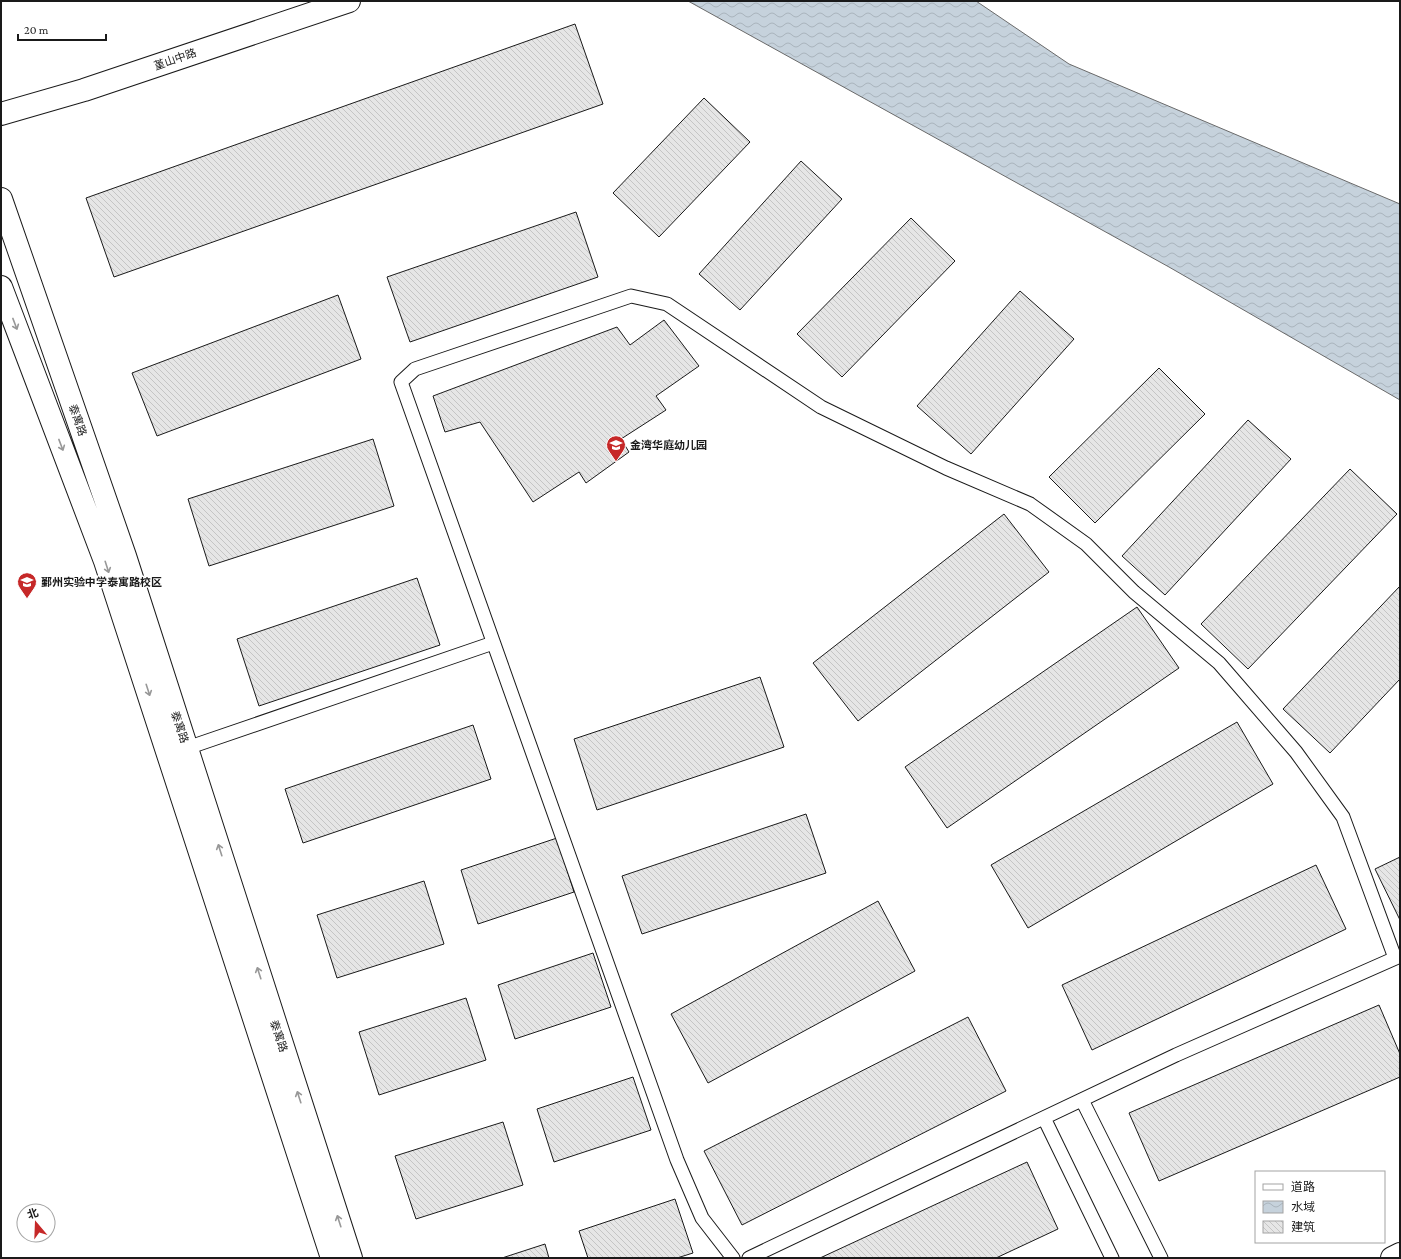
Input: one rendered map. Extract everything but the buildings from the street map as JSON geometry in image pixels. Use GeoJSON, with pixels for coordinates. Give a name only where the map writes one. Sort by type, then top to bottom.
{"type":"FeatureCollection","features":[{"type":"Feature","properties":{"kind":"main road","name":"堇山中路"},"geometry":{"type":"LineString","coordinates":[[1,114],[84,90],[349,1]]}},
{"type":"Feature","properties":{"kind":"main road","name":"泰寓路"},"geometry":{"type":"LineString","coordinates":[[1,199],[125,556],[351,1258]]}},
{"type":"Feature","properties":{"kind":"main road","name":"泰寓路"},"geometry":{"type":"LineString","coordinates":[[1,287],[105,560],[332,1258]]}},
{"type":"Feature","properties":{"kind":"main road"},"geometry":{"type":"LineString","coordinates":[[1392,1258],[1400,1254]]}},
{"type":"Feature","properties":{"kind":"lane"},"geometry":{"type":"LineString","coordinates":[[734,1258],[702,1218],[677,1160],[401,382],[415,369],[631,296],[666,304],[821,408],[946,468],[1030,504],[1086,544],[1134,592],[1218,663],[1296,752],[1343,817],[1397,957],[1176,1055],[749,1258]]}},
{"type":"Feature","properties":{"kind":"lane"},"geometry":{"type":"LineString","coordinates":[[187,748],[493,643]]}},
{"type":"Feature","properties":{"kind":"lane"},"geometry":{"type":"LineString","coordinates":[[1082,1100],[1161,1258]]}},
{"type":"Feature","properties":{"kind":"lane"},"geometry":{"type":"LineString","coordinates":[[1044,1118],[1112,1258]]}},
{"type":"Feature","properties":{"kind":"water"},"geometry":{"type":"Polygon","coordinates":[[[688,1],[976,1],[1069,64],[1400,204],[1400,400],[1169,267],[688,1]]]}},
{"type":"Feature","properties":{"kind":"place","name":"金湾华庭幼儿园"},"geometry":{"type":"Point","coordinates":[616,462]}},
{"type":"Feature","properties":{"kind":"place","name":"鄞州实验中学泰寓路校区"},"geometry":{"type":"Point","coordinates":[27,599]}}]}
